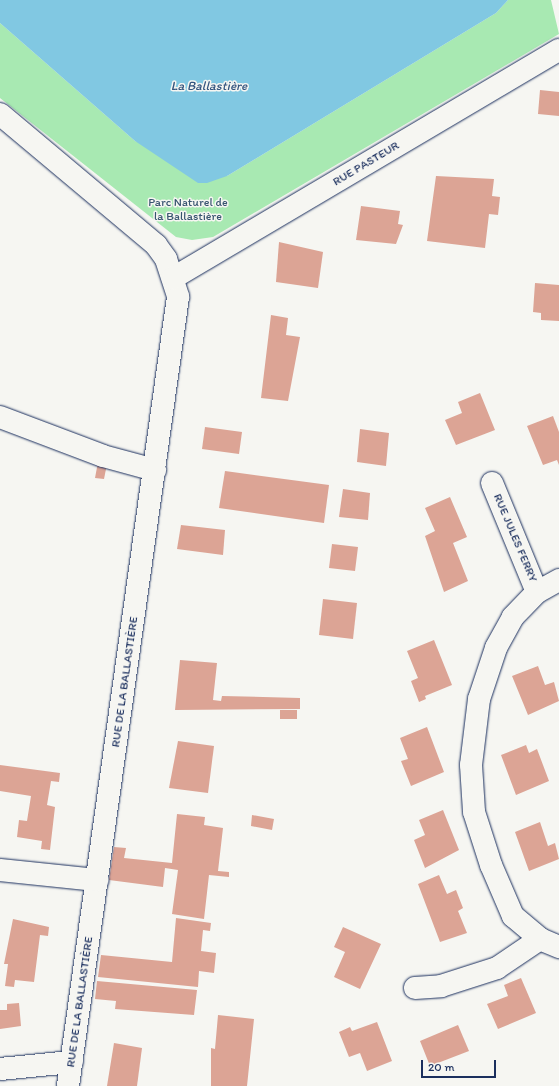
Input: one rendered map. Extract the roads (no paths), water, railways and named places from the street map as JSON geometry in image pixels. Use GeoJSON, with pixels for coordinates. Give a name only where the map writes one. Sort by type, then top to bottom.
{"type":"FeatureCollection","features":[{"type":"Feature","properties":{"kind":"street","name":"RUE PASTEUR"},"geometry":{"type":"LineString","coordinates":[[173,278],[559,50]]}},
{"type":"Feature","properties":{"kind":"street","name":"RUE DE LA BALLASTIÈRE"},"geometry":{"type":"LineString","coordinates":[[0,114],[156,245],[173,278],[178,297],[68,1086]]}},
{"type":"Feature","properties":{"kind":"street"},"geometry":{"type":"LineString","coordinates":[[0,417],[103,456],[155,470]]}},
{"type":"Feature","properties":{"kind":"street","name":"RUE JULES FERRY"},"geometry":{"type":"LineString","coordinates":[[492,484],[537,592]]}},
{"type":"Feature","properties":{"kind":"street","name":"RUE JULES FERRY"},"geometry":{"type":"LineString","coordinates":[[415,988],[441,986],[497,968],[550,943],[513,916],[491,865],[474,812],[471,766],[474,729],[487,669],[513,617],[537,592],[559,580]]}},
{"type":"Feature","properties":{"kind":"street"},"geometry":{"type":"LineString","coordinates":[[0,870],[97,880]]}},
{"type":"Feature","properties":{"kind":"street"},"geometry":{"type":"LineString","coordinates":[[0,1069],[72,1062]]}},
{"type":"Feature","properties":{"kind":"water","name":"La Ballastière"},"geometry":{"type":"Polygon","coordinates":[[[0,0],[508,0],[496,13],[227,176],[207,183],[198,183],[135,141],[0,23],[0,0]]]}},
{"type":"Feature","properties":{"kind":"park label","name":"Parc Naturel de la Ballastière"},"geometry":{"type":"Point","coordinates":[188,210]}}]}
